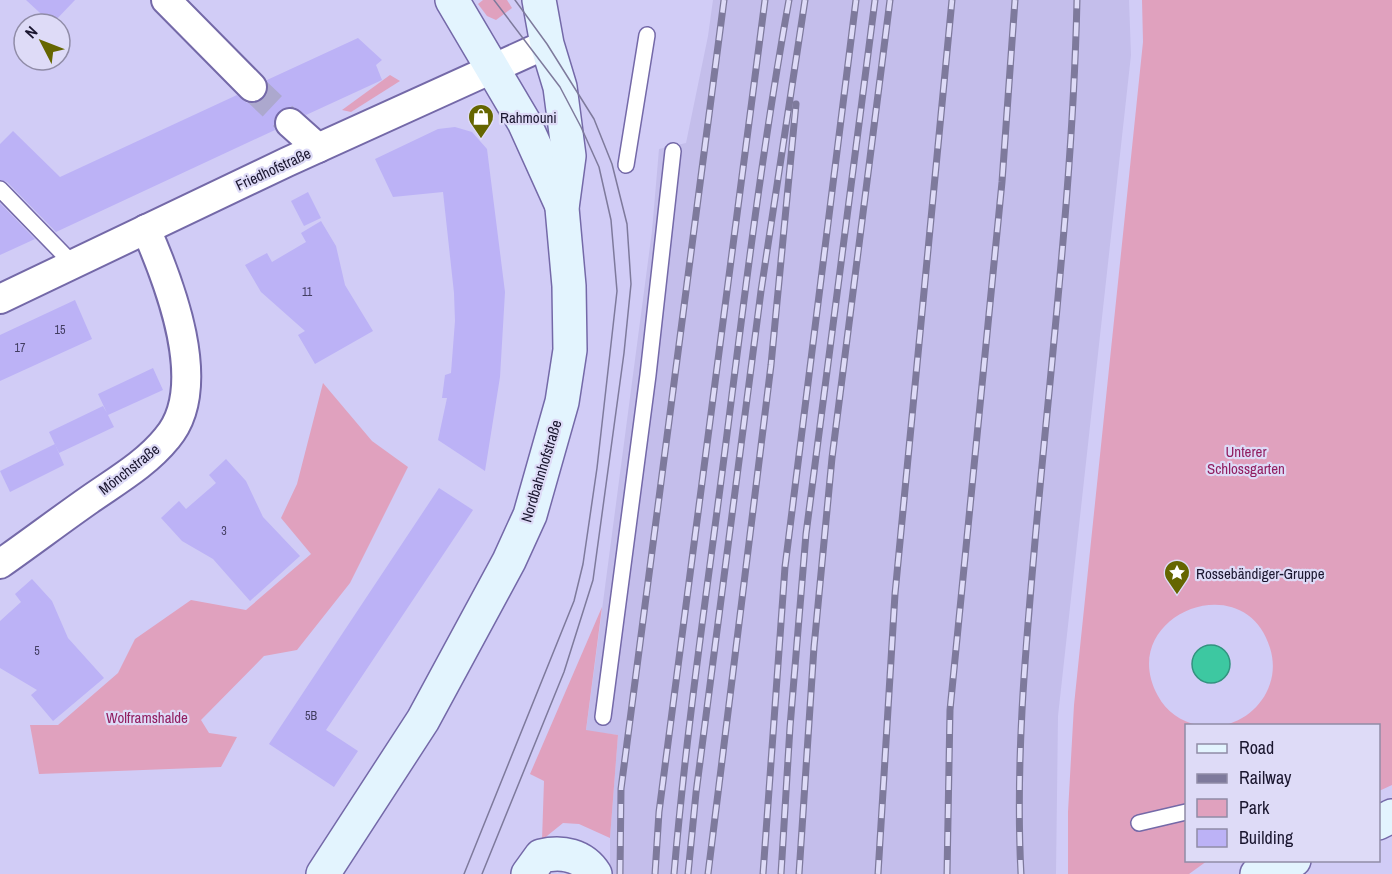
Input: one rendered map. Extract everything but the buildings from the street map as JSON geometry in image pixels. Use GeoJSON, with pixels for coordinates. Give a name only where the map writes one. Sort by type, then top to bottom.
{"type":"FeatureCollection","features":[{"type":"Feature","properties":{"kind":"street"},"geometry":{"type":"LineString","coordinates":[[166,0],[252,87]]}},
{"type":"Feature","properties":{"kind":"street","name":"Nordbahnhofstraße"},"geometry":{"type":"LineString","coordinates":[[452,0],[524,122],[562,208]]}},
{"type":"Feature","properties":{"kind":"street","name":"Nordbahnhofstraße"},"geometry":{"type":"LineString","coordinates":[[323,874],[423,720],[474,629],[530,515],[562,402],[570,350],[569,286],[562,208],[569,156],[560,87],[547,44],[539,0]]}},
{"type":"Feature","properties":{"kind":"street","name":"Friedhofstraße"},"geometry":{"type":"LineString","coordinates":[[0,299],[318,148],[547,44]]}},
{"type":"Feature","properties":{"kind":"street"},"geometry":{"type":"LineString","coordinates":[[290,123],[318,148]]}},
{"type":"Feature","properties":{"kind":"street","name":"Mönchstraße"},"geometry":{"type":"LineString","coordinates":[[0,564],[137,467],[169,437],[182,409],[186,374],[180,325],[167,277],[146,230]]}},
{"type":"Feature","properties":{"kind":"street","name":"Nordbahnhofstraße"},"geometry":{"type":"LineString","coordinates":[[349,874],[390,772]]}},
{"type":"Feature","properties":{"kind":"street"},"geometry":{"type":"LineString","coordinates":[[528,874],[542,856],[565,853],[578,859],[595,874]]}},
{"type":"Feature","properties":{"kind":"street"},"geometry":{"type":"LineString","coordinates":[[1255,874],[1292,862]]}},
{"type":"Feature","properties":{"kind":"street"},"geometry":{"type":"LineString","coordinates":[[1278,874],[1294,862]]}},
{"type":"Feature","properties":{"kind":"lane"},"geometry":{"type":"LineString","coordinates":[[627,165],[647,35]]}},
{"type":"Feature","properties":{"kind":"lane"},"geometry":{"type":"LineString","coordinates":[[603,717],[648,375],[673,151]]}},
{"type":"Feature","properties":{"kind":"lane"},"geometry":{"type":"LineString","coordinates":[[0,189],[73,264]]}},
{"type":"Feature","properties":{"kind":"lane"},"geometry":{"type":"LineString","coordinates":[[1140,823],[1185,812]]}},
{"type":"Feature","properties":{"kind":"shaded area"},"geometry":{"type":"Polygon","coordinates":[[[713,0],[1129,0],[1131,55],[1058,716],[1056,874],[610,874],[610,838],[618,735],[586,731],[652,231],[659,149],[686,143],[713,0]]]}},
{"type":"Feature","properties":{"kind":"shaded area"},"geometry":{"type":"Polygon","coordinates":[[[1211,645],[1224,651],[1230,664],[1224,677],[1211,683],[1198,677],[1192,664],[1198,651],[1211,645]]]}},
{"type":"Feature","properties":{"kind":"green space"},"geometry":{"type":"Polygon","coordinates":[[[483,0],[507,0],[512,8],[496,20],[487,16],[478,4],[483,0]]]}},
{"type":"Feature","properties":{"kind":"green space","name":"Unterer Schlossgarten"},"geometry":{"type":"Polygon","coordinates":[[[1142,0],[1392,0],[1392,785],[1380,791],[1380,724],[1228,724],[1248,714],[1264,696],[1270,685],[1272,673],[1273,661],[1270,648],[1256,622],[1236,608],[1212,605],[1188,610],[1168,623],[1153,643],[1149,667],[1158,696],[1165,706],[1192,724],[1185,724],[1185,862],[1206,862],[1189,874],[1068,874],[1068,812],[1074,705],[1143,42],[1142,0]]]}},
{"type":"Feature","properties":{"kind":"green space"},"geometry":{"type":"Polygon","coordinates":[[[390,75],[400,81],[351,112],[342,110],[390,75]]]}},
{"type":"Feature","properties":{"kind":"green space","name":"Wolframshalde"},"geometry":{"type":"Polygon","coordinates":[[[323,383],[372,441],[408,467],[350,583],[297,650],[264,656],[201,720],[209,733],[237,737],[221,767],[39,774],[30,725],[58,725],[118,673],[135,639],[191,600],[246,610],[311,554],[281,518],[297,484],[323,383]]]}},
{"type":"Feature","properties":{"kind":"green space"},"geometry":{"type":"Polygon","coordinates":[[[602,607],[586,730],[618,735],[610,838],[579,824],[563,823],[542,840],[544,781],[530,774],[602,607]]]}},
{"type":"Feature","properties":{"kind":"tunnel"},"geometry":{"type":"LineString","coordinates":[[252,87],[290,123]]}},
{"type":"Feature","properties":{"kind":"tram line"},"geometry":{"type":"LineString","coordinates":[[464,874],[574,601],[583,564],[597,468],[617,291],[611,220],[599,167],[560,87],[494,0]]}},
{"type":"Feature","properties":{"kind":"tram line"},"geometry":{"type":"LineString","coordinates":[[482,874],[564,672],[593,580],[624,353],[631,284],[627,224],[612,164],[594,119],[547,44],[515,0]]}},
{"type":"Feature","properties":{"kind":"railway"},"geometry":{"type":"LineString","coordinates":[[620,874],[621,789],[724,0]]}},
{"type":"Feature","properties":{"kind":"railway"},"geometry":{"type":"LineString","coordinates":[[655,874],[659,812],[765,0]]}},
{"type":"Feature","properties":{"kind":"railway"},"geometry":{"type":"LineString","coordinates":[[674,874],[691,715],[746,281],[770,112],[789,0]]}},
{"type":"Feature","properties":{"kind":"railway"},"geometry":{"type":"LineString","coordinates":[[688,874],[696,793],[761,291],[805,0]]}},
{"type":"Feature","properties":{"kind":"railway"},"geometry":{"type":"LineString","coordinates":[[763,874],[785,567],[856,0]]}},
{"type":"Feature","properties":{"kind":"railway"},"geometry":{"type":"LineString","coordinates":[[781,874],[790,727],[806,534],[875,0]]}},
{"type":"Feature","properties":{"kind":"railway"},"geometry":{"type":"LineString","coordinates":[[799,874],[814,647],[832,458],[890,0]]}},
{"type":"Feature","properties":{"kind":"railway"},"geometry":{"type":"LineString","coordinates":[[878,874],[895,594],[952,0]]}},
{"type":"Feature","properties":{"kind":"railway"},"geometry":{"type":"LineString","coordinates":[[947,874],[950,710],[1002,182],[1015,0]]}},
{"type":"Feature","properties":{"kind":"railway"},"geometry":{"type":"LineString","coordinates":[[1021,874],[1019,788],[1022,702],[1066,199],[1077,0]]}},
{"type":"Feature","properties":{"kind":"railway"},"geometry":{"type":"LineString","coordinates":[[708,874],[771,365],[796,104]]}},
{"type":"Feature","properties":{"kind":"place","name":"Rahmouni"},"geometry":{"type":"Point","coordinates":[481,140]}},
{"type":"Feature","properties":{"kind":"place","name":"Rossebändiger-Gruppe"},"geometry":{"type":"Point","coordinates":[1177,596]}}]}
